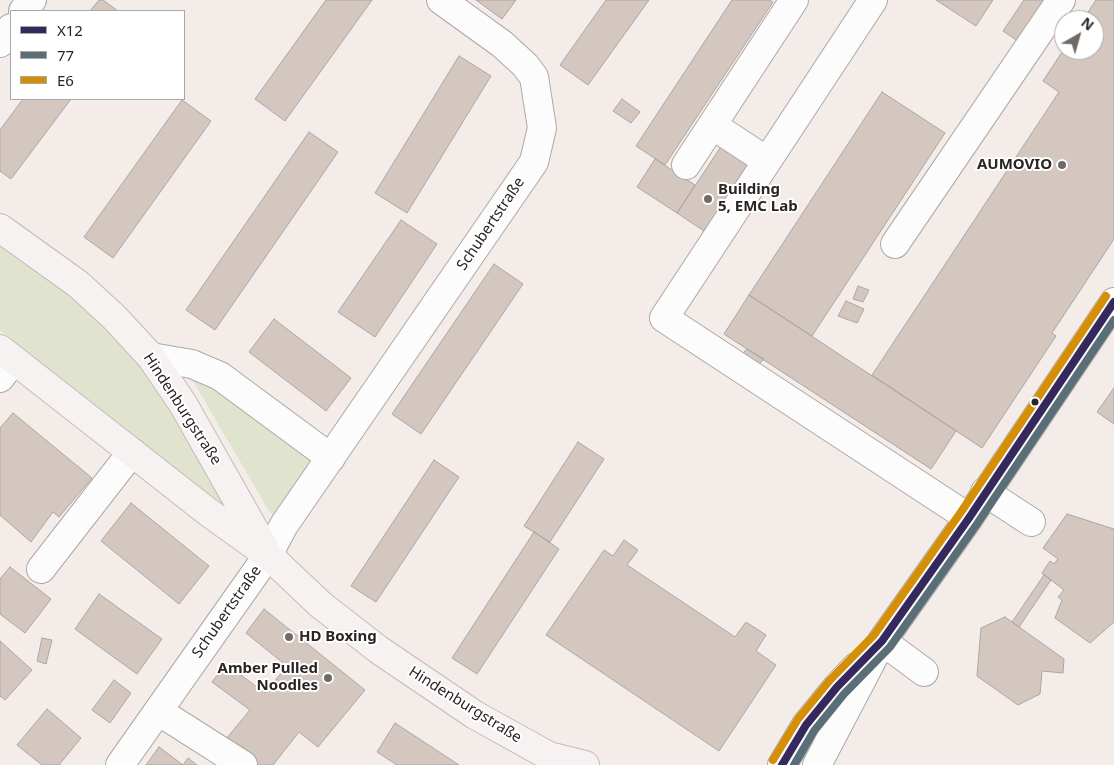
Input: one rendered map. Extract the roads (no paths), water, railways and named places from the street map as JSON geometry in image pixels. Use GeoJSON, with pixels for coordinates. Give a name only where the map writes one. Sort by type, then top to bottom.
{"type":"FeatureCollection","features":[{"type":"Feature","properties":{"kind":"main road","name":"Hindenburgstraße"},"geometry":{"type":"LineString","coordinates":[[0,228],[78,284],[114,317],[151,357],[183,404],[268,555]]}},
{"type":"Feature","properties":{"kind":"main road","name":"Hindenburgstraße"},"geometry":{"type":"LineString","coordinates":[[5,362],[132,452],[268,555],[321,605],[393,660],[475,715],[554,761],[585,765]]}},
{"type":"Feature","properties":{"kind":"street","name":"Schubertstraße"},"geometry":{"type":"LineString","coordinates":[[120,765],[268,555],[284,525],[534,162],[542,128],[534,77],[525,65],[502,44],[441,0]]}},
{"type":"Feature","properties":{"kind":"street"},"geometry":{"type":"LineString","coordinates":[[686,165],[794,0]]}},
{"type":"Feature","properties":{"kind":"street"},"geometry":{"type":"LineString","coordinates":[[874,0],[664,318],[969,518]]}},
{"type":"Feature","properties":{"kind":"street"},"geometry":{"type":"LineString","coordinates":[[895,244],[1061,0]]}},
{"type":"Feature","properties":{"kind":"street"},"geometry":{"type":"LineString","coordinates":[[0,44],[10,29]]}},
{"type":"Feature","properties":{"kind":"street"},"geometry":{"type":"LineString","coordinates":[[712,124],[767,161]]}},
{"type":"Feature","properties":{"kind":"street"},"geometry":{"type":"LineString","coordinates":[[817,765],[831,735],[882,641],[969,518],[1114,302]]}},
{"type":"Feature","properties":{"kind":"street"},"geometry":{"type":"LineString","coordinates":[[151,357],[192,364],[220,376],[331,458]]}},
{"type":"Feature","properties":{"kind":"street"},"geometry":{"type":"LineString","coordinates":[[42,569],[132,452]]}},
{"type":"Feature","properties":{"kind":"street"},"geometry":{"type":"LineString","coordinates":[[985,492],[1031,522]]}},
{"type":"Feature","properties":{"kind":"street"},"geometry":{"type":"LineString","coordinates":[[882,641],[924,672]]}},
{"type":"Feature","properties":{"kind":"street"},"geometry":{"type":"LineString","coordinates":[[782,765],[806,725],[837,687],[882,641]]}},
{"type":"Feature","properties":{"kind":"street"},"geometry":{"type":"LineString","coordinates":[[158,710],[243,765]]}},
{"type":"Feature","properties":{"kind":"street"},"geometry":{"type":"LineString","coordinates":[[827,765],[831,735]]}},
{"type":"Feature","properties":{"kind":"place","name":"AUMOVIO"},"geometry":{"type":"Point","coordinates":[1062,165]}},
{"type":"Feature","properties":{"kind":"place","name":"Building 5, EMC Lab"},"geometry":{"type":"Point","coordinates":[708,199]}},
{"type":"Feature","properties":{"kind":"place","name":"HD Boxing"},"geometry":{"type":"Point","coordinates":[289,637]}},
{"type":"Feature","properties":{"kind":"place","name":"Amber Pulled Noodles"},"geometry":{"type":"Point","coordinates":[328,678]}}]}
